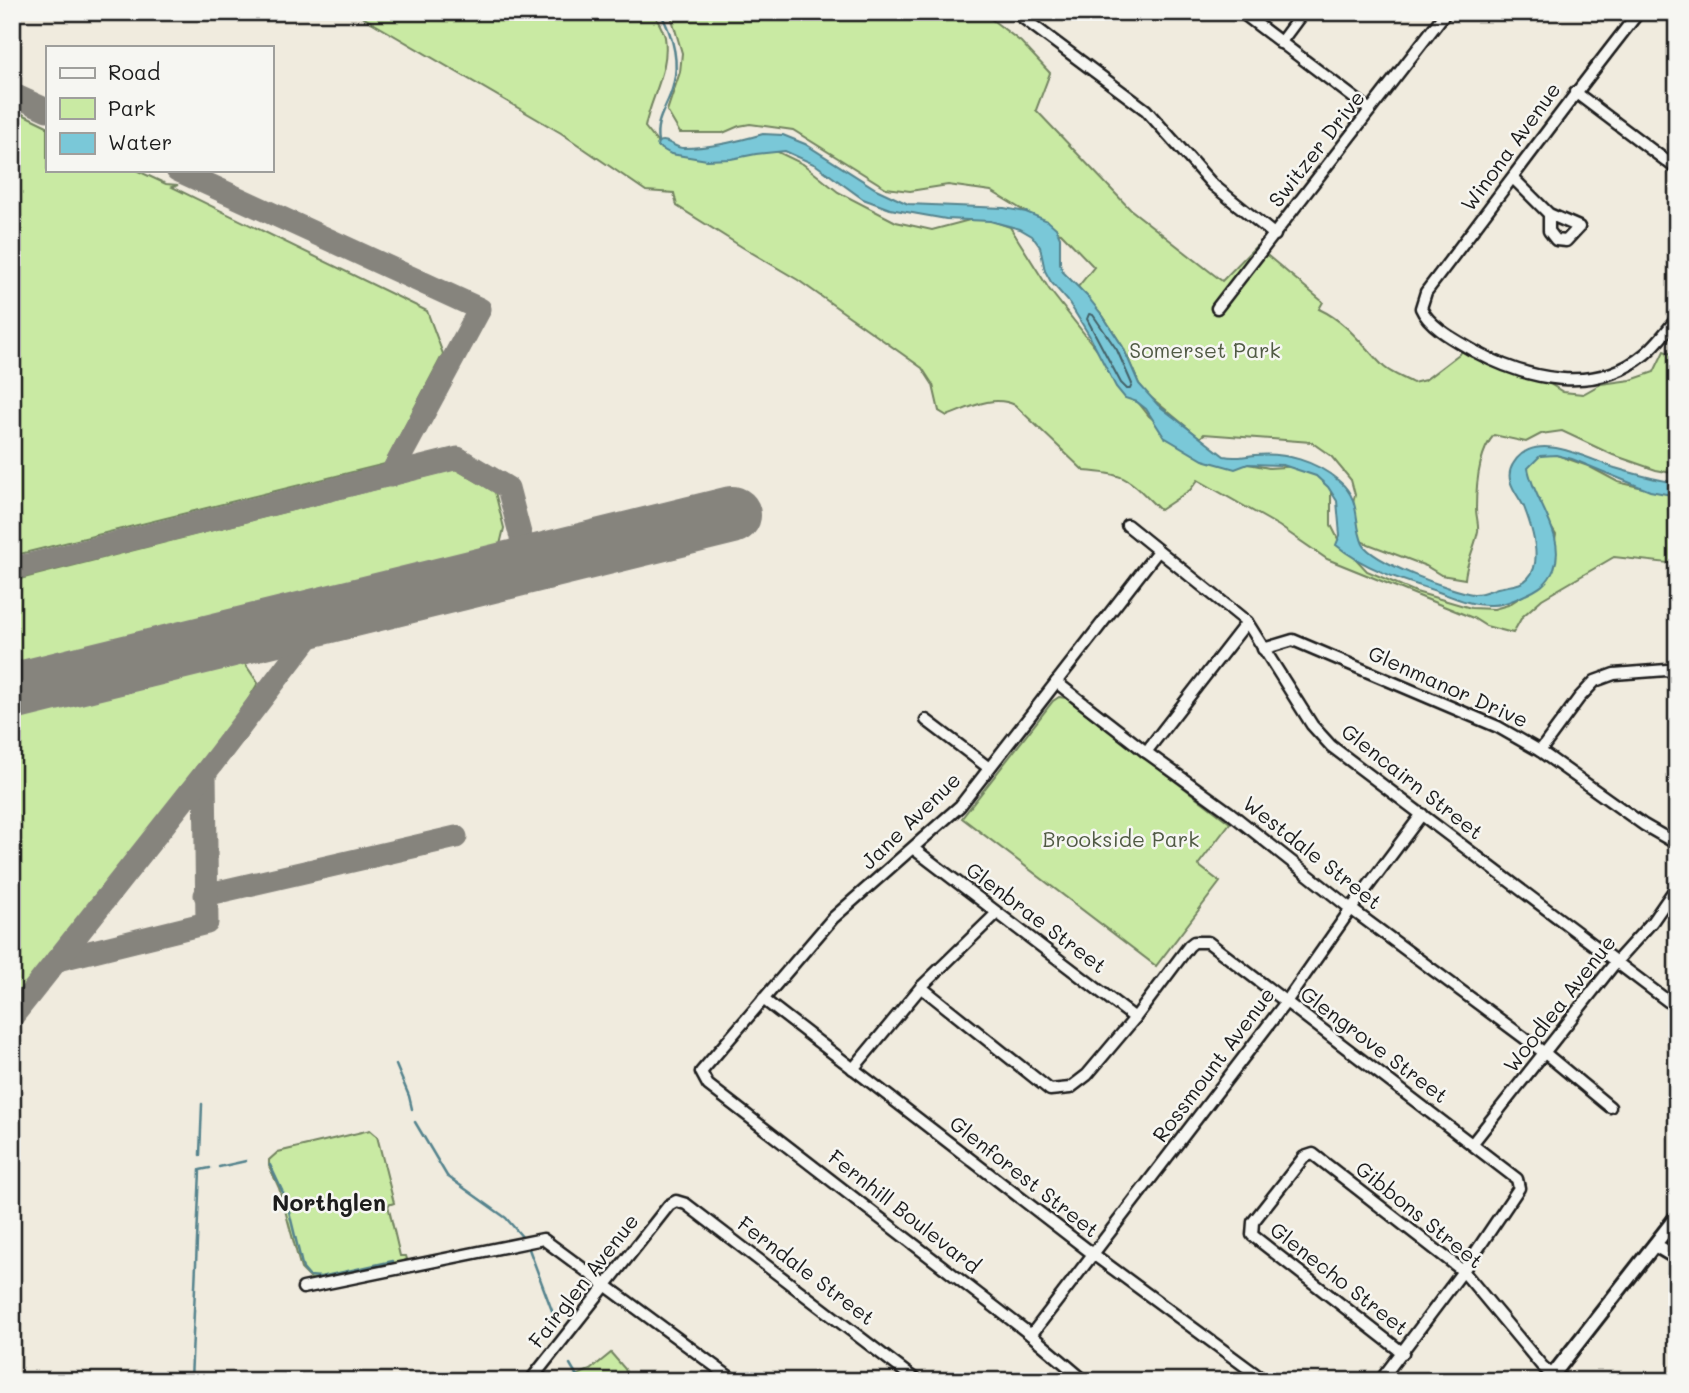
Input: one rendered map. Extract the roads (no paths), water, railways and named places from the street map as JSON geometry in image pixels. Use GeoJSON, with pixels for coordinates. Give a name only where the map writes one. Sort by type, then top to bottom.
{"type":"FeatureCollection","features":[{"type":"Feature","properties":{"kind":"main road"},"geometry":{"type":"LineString","coordinates":[[1553,1379],[1677,1216]]}},
{"type":"Feature","properties":{"kind":"main road"},"geometry":{"type":"LineString","coordinates":[[1655,1245],[1677,1258]]}},
{"type":"Feature","properties":{"kind":"street"},"geometry":{"type":"LineString","coordinates":[[1015,12],[1146,110],[1213,185],[1275,235]]}},
{"type":"Feature","properties":{"kind":"street"},"geometry":{"type":"LineString","coordinates":[[1241,12],[1370,110]]}},
{"type":"Feature","properties":{"kind":"street"},"geometry":{"type":"LineString","coordinates":[[1280,43],[1303,12]]}},
{"type":"Feature","properties":{"kind":"street","name":"Switzer Drive"},"geometry":{"type":"LineString","coordinates":[[1217,308],[1446,12]]}},
{"type":"Feature","properties":{"kind":"street","name":"Winona Avenue"},"geometry":{"type":"LineString","coordinates":[[1639,12],[1575,92],[1426,292],[1421,308],[1430,321],[1486,357],[1524,373],[1566,381],[1610,374],[1630,365],[1652,348],[1677,318]]}},
{"type":"Feature","properties":{"kind":"street"},"geometry":{"type":"LineString","coordinates":[[1575,92],[1677,169]]}},
{"type":"Feature","properties":{"kind":"street"},"geometry":{"type":"LineString","coordinates":[[1513,178],[1549,214]]}},
{"type":"Feature","properties":{"kind":"street","name":"Glencairn Street"},"geometry":{"type":"LineString","coordinates":[[1127,525],[1247,622],[1312,725],[1331,746],[1677,1008]]}},
{"type":"Feature","properties":{"kind":"street","name":"Jane Avenue"},"geometry":{"type":"LineString","coordinates":[[701,1072],[833,918],[960,806],[1158,551]]}},
{"type":"Feature","properties":{"kind":"street"},"geometry":{"type":"LineString","coordinates":[[1146,752],[1247,622]]}},
{"type":"Feature","properties":{"kind":"street","name":"Glenmanor Drive"},"geometry":{"type":"LineString","coordinates":[[1263,649],[1293,640],[1498,727],[1540,751],[1644,825],[1677,844]]}},
{"type":"Feature","properties":{"kind":"street"},"geometry":{"type":"LineString","coordinates":[[1540,751],[1595,681],[1614,674],[1667,670],[1677,675]]}},
{"type":"Feature","properties":{"kind":"street","name":"Westdale Street"},"geometry":{"type":"LineString","coordinates":[[1056,682],[1229,812],[1351,909],[1546,1054],[1610,1108]]}},
{"type":"Feature","properties":{"kind":"street"},"geometry":{"type":"LineString","coordinates":[[926,720],[989,768]]}},
{"type":"Feature","properties":{"kind":"street","name":"Rossmount Avenue"},"geometry":{"type":"LineString","coordinates":[[1031,1335],[1286,1002],[1422,814]]}},
{"type":"Feature","properties":{"kind":"street","name":"Glenbrae Street"},"geometry":{"type":"LineString","coordinates":[[914,849],[1135,1018]]}},
{"type":"Feature","properties":{"kind":"street","name":"Woodlea Avenue"},"geometry":{"type":"LineString","coordinates":[[1472,1144],[1546,1054],[1615,963],[1652,922],[1677,886]]}},
{"type":"Feature","properties":{"kind":"street"},"geometry":{"type":"LineString","coordinates":[[853,1069],[921,987],[997,913]]}},
{"type":"Feature","properties":{"kind":"street","name":"Glengrove Street"},"geometry":{"type":"LineString","coordinates":[[1135,1018],[1189,946],[1194,942],[1208,942],[1472,1144],[1517,1179],[1518,1188],[1463,1270]]}},
{"type":"Feature","properties":{"kind":"street"},"geometry":{"type":"LineString","coordinates":[[921,987],[1049,1090],[1070,1088],[1087,1075],[1135,1018]]}},
{"type":"Feature","properties":{"kind":"street","name":"Glenforest Street"},"geometry":{"type":"LineString","coordinates":[[763,999],[1093,1254],[1265,1381]]}},
{"type":"Feature","properties":{"kind":"street","name":"Fernhill Boulevard"},"geometry":{"type":"LineString","coordinates":[[701,1072],[708,1084],[1031,1335],[1085,1381]]}},
{"type":"Feature","properties":{"kind":"street","name":"Gibbons Street"},"geometry":{"type":"LineString","coordinates":[[1304,1157],[1313,1154],[1463,1270],[1553,1379]]}},
{"type":"Feature","properties":{"kind":"street","name":"Glenecho Street"},"geometry":{"type":"LineString","coordinates":[[1304,1157],[1253,1222],[1252,1235],[1403,1353]]}},
{"type":"Feature","properties":{"kind":"street","name":"Ferndale Street"},"geometry":{"type":"LineString","coordinates":[[668,1205],[676,1201],[686,1204],[917,1381]]}},
{"type":"Feature","properties":{"kind":"street","name":"Fairglen Avenue"},"geometry":{"type":"LineString","coordinates":[[530,1381],[668,1205]]}},
{"type":"Feature","properties":{"kind":"street"},"geometry":{"type":"LineString","coordinates":[[303,1288],[543,1239],[735,1381]]}},
{"type":"Feature","properties":{"kind":"street"},"geometry":{"type":"LineString","coordinates":[[1380,1381],[1463,1270]]}},
{"type":"Feature","properties":{"kind":"water"},"geometry":{"type":"Polygon","coordinates":[[[763,134],[783,135],[805,144],[876,189],[908,204],[1004,208],[1026,212],[1048,221],[1056,228],[1060,237],[1060,263],[1063,272],[1103,316],[1123,347],[1139,384],[1158,405],[1224,456],[1278,455],[1300,459],[1330,474],[1351,496],[1363,544],[1381,559],[1414,575],[1473,594],[1517,584],[1528,578],[1535,563],[1535,543],[1524,507],[1510,481],[1510,470],[1522,453],[1534,448],[1562,449],[1653,479],[1677,483],[1677,496],[1650,491],[1572,459],[1556,455],[1540,456],[1528,468],[1553,531],[1557,556],[1552,574],[1542,586],[1506,603],[1481,605],[1384,573],[1359,561],[1336,545],[1340,535],[1337,501],[1328,487],[1316,476],[1283,465],[1248,464],[1235,469],[1203,460],[1164,437],[1146,409],[1125,398],[1116,387],[1068,301],[1051,282],[1045,271],[1040,247],[1032,236],[1020,229],[990,221],[946,219],[890,209],[863,199],[816,165],[785,151],[707,160],[671,154],[657,146],[658,142],[662,141],[680,148],[703,147],[763,134]]]}},
{"type":"Feature","properties":{"kind":"waterway"},"geometry":{"type":"LineString","coordinates":[[658,142],[658,126],[671,93],[676,67],[671,38],[660,12]]}},
{"type":"Feature","properties":{"kind":"waterway"},"geometry":{"type":"LineString","coordinates":[[396,1065],[412,1109]]}},
{"type":"Feature","properties":{"kind":"waterway"},"geometry":{"type":"LineString","coordinates":[[200,1155],[202,1104]]}},
{"type":"Feature","properties":{"kind":"waterway"},"geometry":{"type":"LineString","coordinates":[[415,1122],[447,1176],[506,1218],[524,1239]]}},
{"type":"Feature","properties":{"kind":"waterway"},"geometry":{"type":"LineString","coordinates":[[219,1167],[246,1161]]}},
{"type":"Feature","properties":{"kind":"waterway"},"geometry":{"type":"LineString","coordinates":[[270,1165],[286,1199],[303,1269],[309,1276],[321,1277],[393,1261]]}},
{"type":"Feature","properties":{"kind":"waterway"},"geometry":{"type":"LineString","coordinates":[[191,1381],[200,1170],[210,1168]]}},
{"type":"Feature","properties":{"kind":"waterway"},"geometry":{"type":"LineString","coordinates":[[529,1249],[554,1316]]}},
{"type":"Feature","properties":{"kind":"waterway"},"geometry":{"type":"LineString","coordinates":[[570,1364],[580,1381]]}},
{"type":"Feature","properties":{"kind":"district","name":"Northglen"},"geometry":{"type":"Point","coordinates":[329,1203]}},
{"type":"Feature","properties":{"kind":"park label","name":"Somerset Park"},"geometry":{"type":"Point","coordinates":[1205,351]}},
{"type":"Feature","properties":{"kind":"park label","name":"Brookside Park"},"geometry":{"type":"Point","coordinates":[1121,840]}}]}
